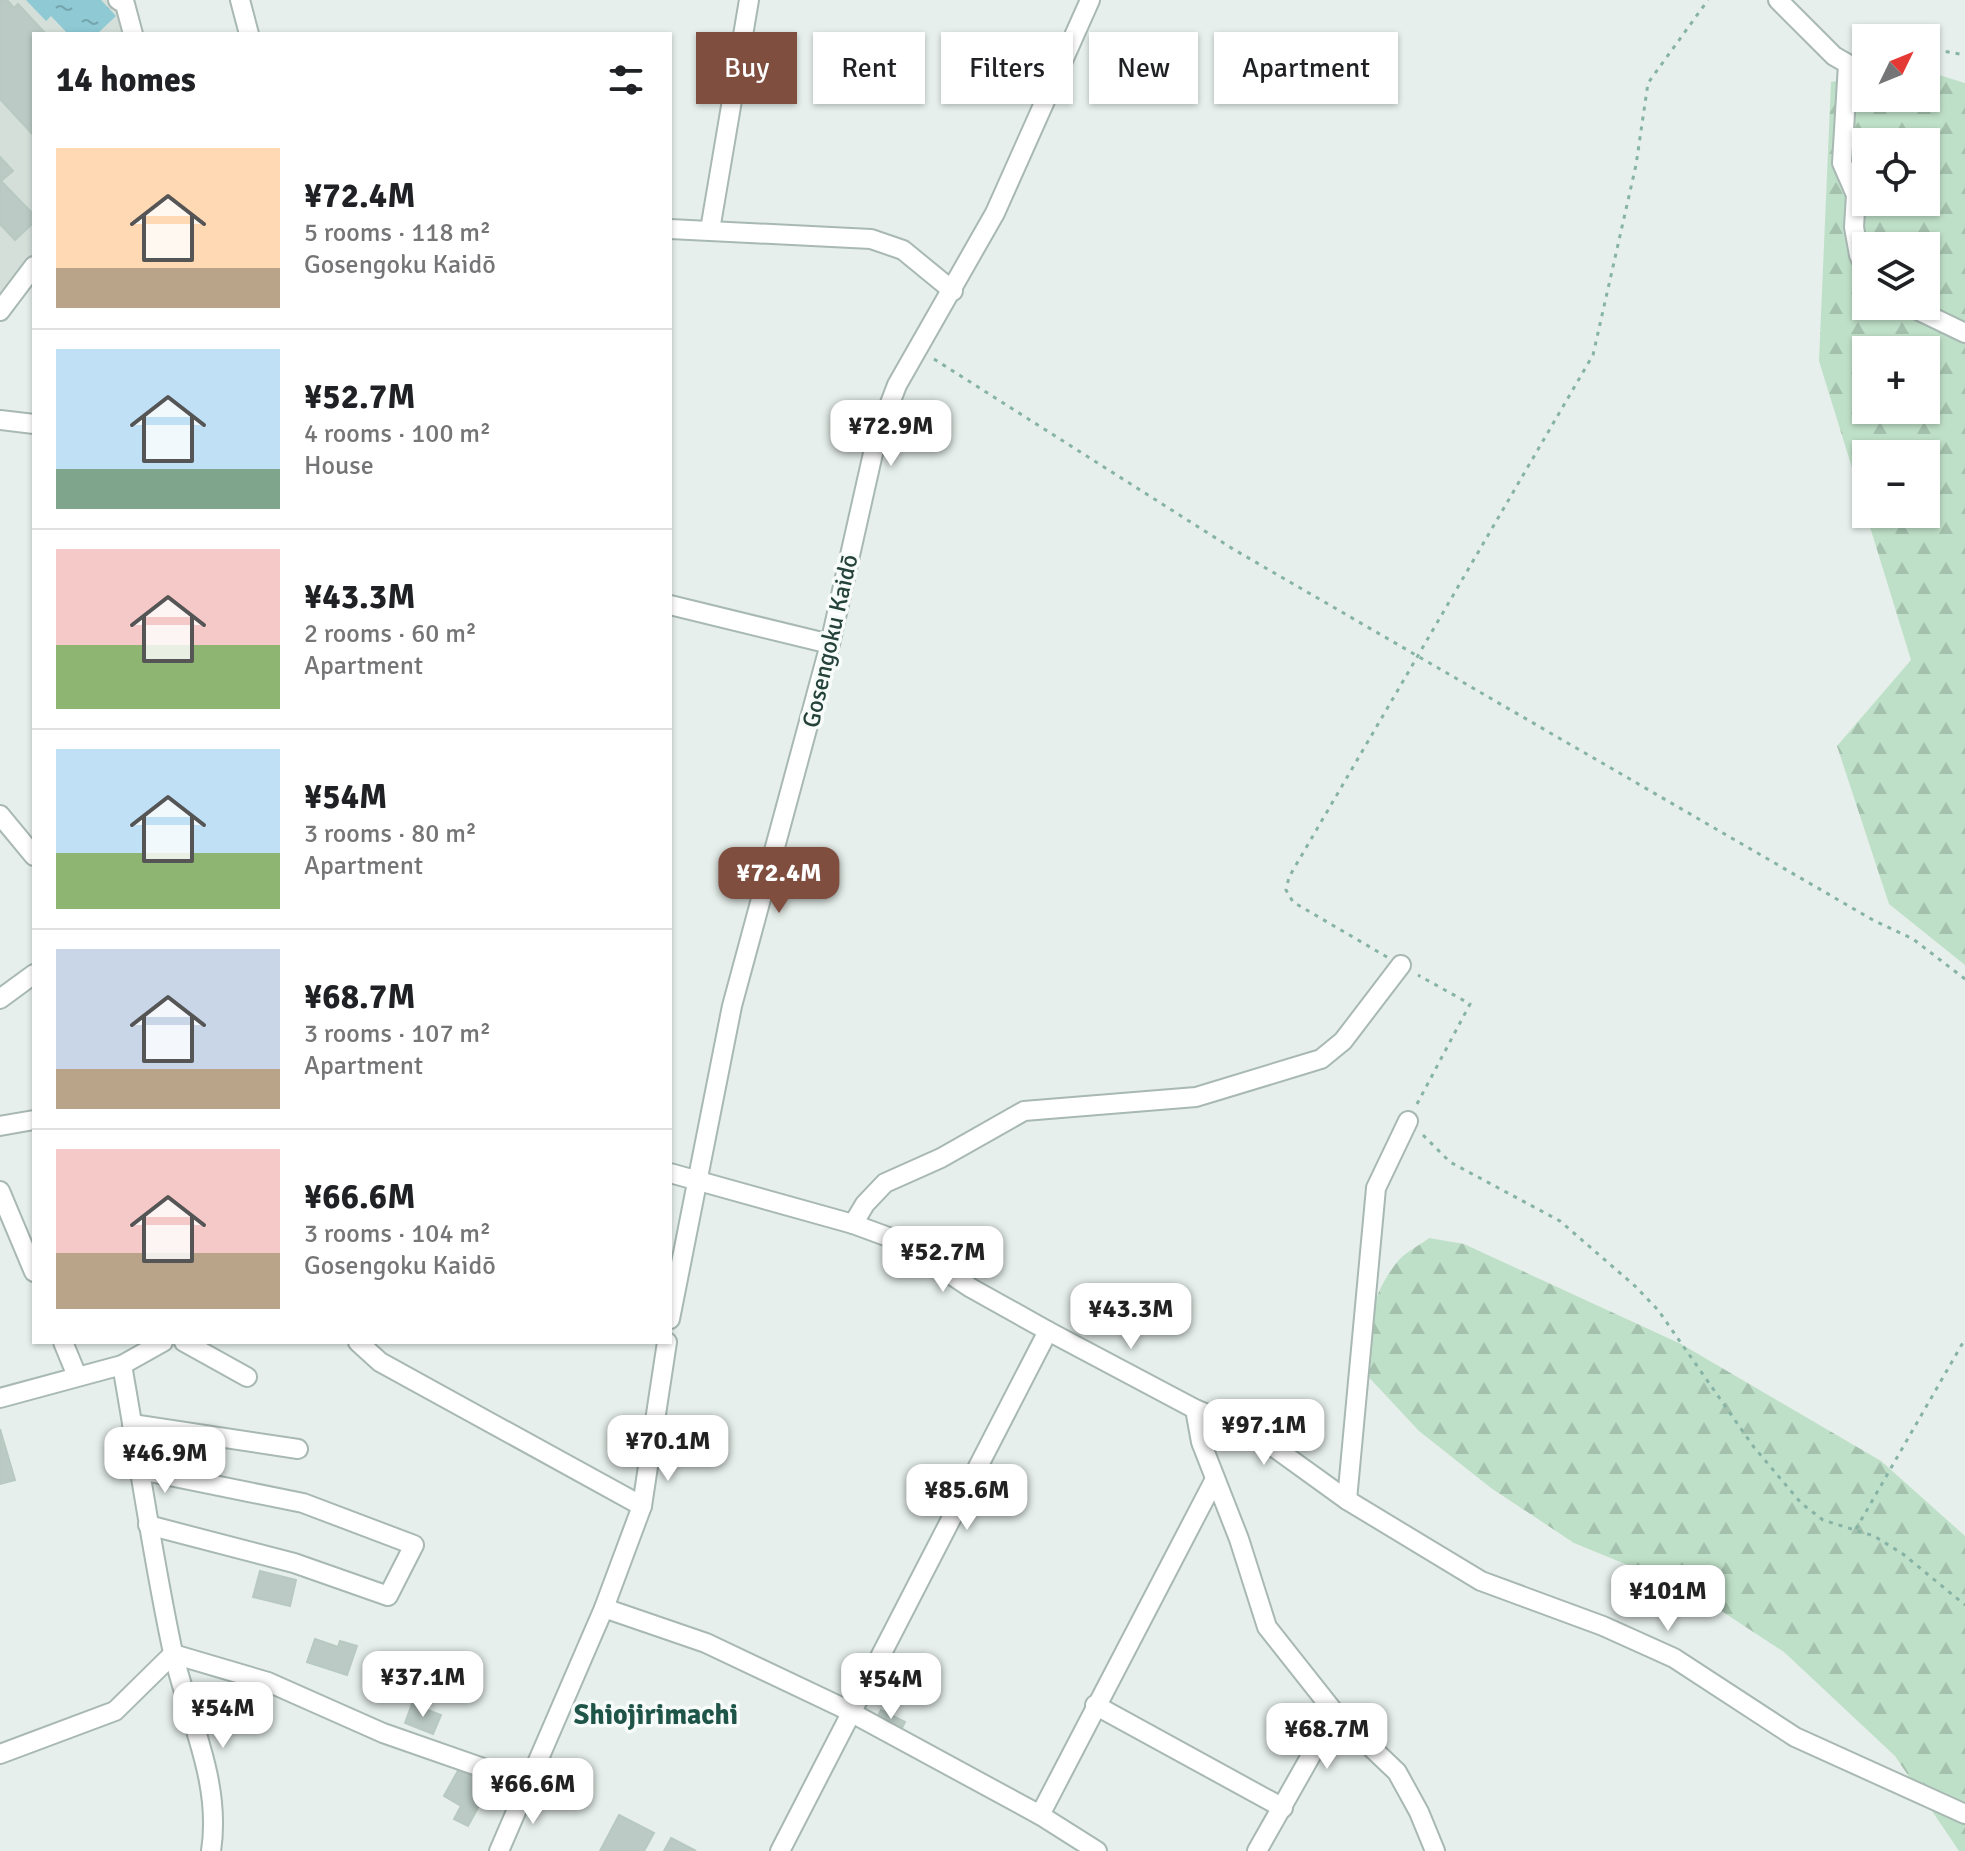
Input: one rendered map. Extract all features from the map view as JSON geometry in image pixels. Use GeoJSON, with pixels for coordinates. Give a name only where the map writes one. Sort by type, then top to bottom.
{"type":"FeatureCollection","features":[{"type":"Feature","properties":{"kind":"street"},"geometry":{"type":"LineString","coordinates":[[118,0],[125,4],[132,32]]}},
{"type":"Feature","properties":{"kind":"street"},"geometry":{"type":"LineString","coordinates":[[240,0],[248,32]]}},
{"type":"Feature","properties":{"kind":"street"},"geometry":{"type":"LineString","coordinates":[[710,230],[749,0]]}},
{"type":"Feature","properties":{"kind":"street","name":"Gosengoku Kaidō"},"geometry":{"type":"LineString","coordinates":[[672,1309],[732,1006],[830,644],[876,440],[897,385],[953,291],[1048,101],[1090,0]]}},
{"type":"Feature","properties":{"kind":"street"},"geometry":{"type":"LineString","coordinates":[[1778,0],[1834,56],[1848,64],[1842,163],[1856,195],[1855,232]]}},
{"type":"Feature","properties":{"kind":"street"},"geometry":{"type":"LineString","coordinates":[[672,229],[871,239],[903,250],[953,291]]}},
{"type":"Feature","properties":{"kind":"street"},"geometry":{"type":"LineString","coordinates":[[0,311],[32,269]]}},
{"type":"Feature","properties":{"kind":"street"},"geometry":{"type":"LineString","coordinates":[[1938,320],[1965,333]]}},
{"type":"Feature","properties":{"kind":"street"},"geometry":{"type":"LineString","coordinates":[[0,420],[32,424]]}},
{"type":"Feature","properties":{"kind":"street"},"geometry":{"type":"LineString","coordinates":[[672,605],[830,644]]}},
{"type":"Feature","properties":{"kind":"street"},"geometry":{"type":"LineString","coordinates":[[0,815],[32,854]]}},
{"type":"Feature","properties":{"kind":"street"},"geometry":{"type":"LineString","coordinates":[[853,1224],[865,1204],[885,1183],[941,1158],[1024,1111],[1196,1097],[1321,1059],[1343,1041],[1401,965]]}},
{"type":"Feature","properties":{"kind":"street"},"geometry":{"type":"LineString","coordinates":[[0,999],[32,975]]}},
{"type":"Feature","properties":{"kind":"street"},"geometry":{"type":"LineString","coordinates":[[0,1126],[32,1120]]}},
{"type":"Feature","properties":{"kind":"street"},"geometry":{"type":"LineString","coordinates":[[1347,1500],[1376,1188],[1408,1121]]}},
{"type":"Feature","properties":{"kind":"street"},"geometry":{"type":"LineString","coordinates":[[672,1173],[699,1178],[853,1224],[902,1242],[971,1288],[1048,1331],[1195,1409],[1254,1433],[1347,1500],[1481,1581],[1603,1626],[1674,1658],[1795,1737],[1965,1814]]}},
{"type":"Feature","properties":{"kind":"street"},"geometry":{"type":"LineString","coordinates":[[0,1191],[32,1267]]}},
{"type":"Feature","properties":{"kind":"street"},"geometry":{"type":"LineString","coordinates":[[780,1851],[1048,1331]]}},
{"type":"Feature","properties":{"kind":"street"},"geometry":{"type":"LineString","coordinates":[[64,1344],[77,1376]]}},
{"type":"Feature","properties":{"kind":"street"},"geometry":{"type":"LineString","coordinates":[[0,1398],[122,1365],[159,1344]]}},
{"type":"Feature","properties":{"kind":"street"},"geometry":{"type":"LineString","coordinates":[[188,1344],[247,1377]]}},
{"type":"Feature","properties":{"kind":"street"},"geometry":{"type":"LineString","coordinates":[[360,1344],[380,1362],[642,1506]]}},
{"type":"Feature","properties":{"kind":"street"},"geometry":{"type":"LineString","coordinates":[[499,1851],[604,1608],[642,1506],[667,1344]]}},
{"type":"Feature","properties":{"kind":"street"},"geometry":{"type":"LineString","coordinates":[[122,1365],[173,1654],[211,1786],[214,1829],[211,1851]]}},
{"type":"Feature","properties":{"kind":"street"},"geometry":{"type":"LineString","coordinates":[[1195,1409],[1201,1442],[1267,1627],[1335,1713],[1397,1772],[1419,1812],[1435,1851]]}},
{"type":"Feature","properties":{"kind":"street"},"geometry":{"type":"LineString","coordinates":[[132,1424],[298,1449]]}},
{"type":"Feature","properties":{"kind":"street"},"geometry":{"type":"LineString","coordinates":[[140,1470],[303,1503],[414,1545],[388,1596],[294,1563],[215,1546],[148,1525]]}},
{"type":"Feature","properties":{"kind":"street"},"geometry":{"type":"LineString","coordinates":[[1040,1815],[1215,1479]]}},
{"type":"Feature","properties":{"kind":"street"},"geometry":{"type":"LineString","coordinates":[[604,1608],[706,1643],[841,1707],[850,1715],[1040,1815],[1097,1851]]}},
{"type":"Feature","properties":{"kind":"street"},"geometry":{"type":"LineString","coordinates":[[0,1754],[115,1711],[173,1654]]}},
{"type":"Feature","properties":{"kind":"street"},"geometry":{"type":"LineString","coordinates":[[173,1654],[268,1682],[383,1733],[529,1784]]}},
{"type":"Feature","properties":{"kind":"street"},"geometry":{"type":"LineString","coordinates":[[1095,1705],[1283,1808]]}},
{"type":"Feature","properties":{"kind":"street"},"geometry":{"type":"LineString","coordinates":[[1257,1851],[1335,1713]]}},
{"type":"Feature","properties":{"kind":"path"},"geometry":{"type":"LineString","coordinates":[[1708,0],[1648,83],[1636,165],[1593,355],[1289,877],[1286,890],[1293,902],[1470,1004],[1408,1121],[1450,1162],[1560,1221],[1635,1286],[1658,1310],[1781,1483],[1823,1520],[1856,1529],[1903,1554],[1965,1605]]}},
{"type":"Feature","properties":{"kind":"path"},"geometry":{"type":"LineString","coordinates":[[1940,51],[1965,55]]}},
{"type":"Feature","properties":{"kind":"path"},"geometry":{"type":"LineString","coordinates":[[917,349],[1233,549],[1419,654],[1873,920],[1913,939],[1965,979]]}},
{"type":"Feature","properties":{"kind":"path"},"geometry":{"type":"LineString","coordinates":[[1856,1529],[1965,1339]]}},
{"type":"Feature","properties":{"kind":"shaded area"},"geometry":{"type":"Polygon","coordinates":[[[0,0],[107,0],[122,17],[126,32],[32,32],[32,259],[0,293],[0,0]]]}},
{"type":"Feature","properties":{"kind":"green space"},"geometry":{"type":"Polygon","coordinates":[[[1940,75],[1965,83],[1965,965],[1889,904],[1837,746],[1911,660],[1870,528],[1940,528],[1940,440],[1852,440],[1852,468],[1819,361],[1831,82],[1852,78],[1852,112],[1940,112],[1940,75]]]}},
{"type":"Feature","properties":{"kind":"green space"},"geometry":{"type":"Polygon","coordinates":[[[1429,1238],[1464,1244],[1681,1344],[1881,1461],[1965,1536],[1965,1851],[1959,1851],[1895,1756],[1784,1652],[1691,1591],[1574,1543],[1491,1488],[1419,1431],[1362,1370],[1368,1327],[1382,1285],[1398,1261],[1429,1238]]]}},
{"type":"Feature","properties":{"kind":"water"},"geometry":{"type":"Polygon","coordinates":[[[26,0],[101,0],[116,16],[99,32],[66,32],[51,16],[46,21],[26,0]]]}},
{"type":"Feature","properties":{"kind":"building"},"geometry":{"type":"Polygon","coordinates":[[[1,0],[7,0],[14,8],[18,4],[44,32],[32,32],[32,134],[0,99],[1,0]]]}},
{"type":"Feature","properties":{"kind":"building"},"geometry":{"type":"Polygon","coordinates":[[[0,157],[13,171],[1,181],[32,213],[32,224],[15,240],[0,224],[0,157]]]}},
{"type":"Feature","properties":{"kind":"building"},"geometry":{"type":"Polygon","coordinates":[[[0,1429],[15,1480],[0,1484],[0,1429]]]}},
{"type":"Feature","properties":{"kind":"building"},"geometry":{"type":"Polygon","coordinates":[[[260,1571],[296,1580],[290,1606],[253,1597],[260,1571]]]}},
{"type":"Feature","properties":{"kind":"building"},"geometry":{"type":"Polygon","coordinates":[[[315,1639],[338,1647],[340,1641],[357,1646],[347,1675],[307,1662],[315,1639]]]}},
{"type":"Feature","properties":{"kind":"building"},"geometry":{"type":"Polygon","coordinates":[[[412,1704],[441,1715],[433,1734],[405,1723],[412,1704]]]}},
{"type":"Feature","properties":{"kind":"building"},"geometry":{"type":"Polygon","coordinates":[[[881,1710],[905,1722],[900,1732],[876,1719],[881,1710]]]}},
{"type":"Feature","properties":{"kind":"building"},"geometry":{"type":"Polygon","coordinates":[[[460,1767],[491,1784],[468,1826],[454,1819],[461,1806],[444,1796],[460,1767]]]}},
{"type":"Feature","properties":{"kind":"building"},"geometry":{"type":"Polygon","coordinates":[[[619,1815],[654,1833],[644,1851],[600,1851],[619,1815]]]}},
{"type":"Feature","properties":{"kind":"building"},"geometry":{"type":"Polygon","coordinates":[[[671,1838],[696,1851],[664,1851],[671,1838]]]}},
{"type":"Feature","properties":{"kind":"district","name":"Shiojirimachi"},"geometry":{"type":"Point","coordinates":[656,1715]}}]}
